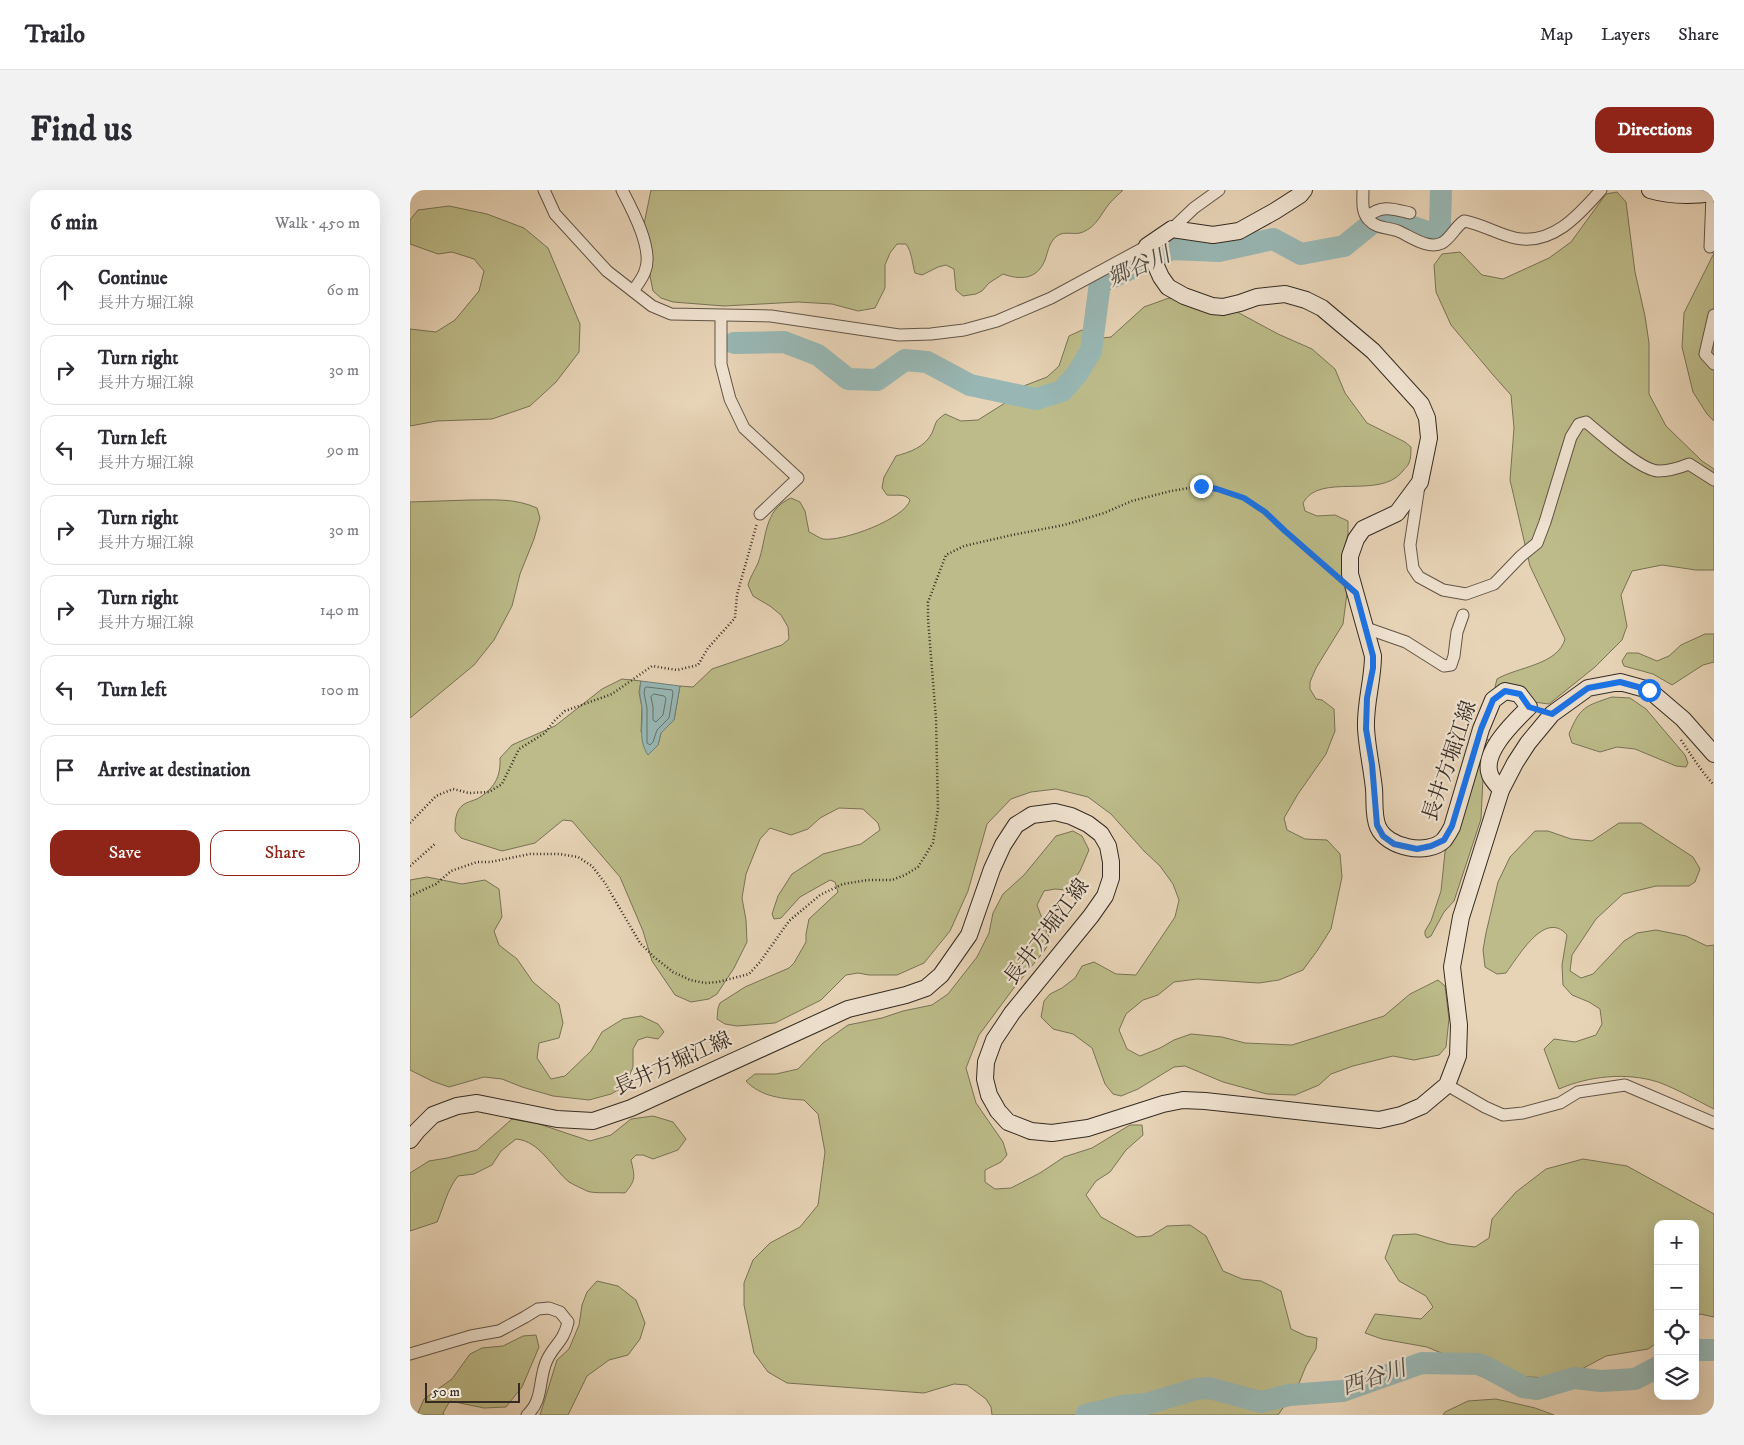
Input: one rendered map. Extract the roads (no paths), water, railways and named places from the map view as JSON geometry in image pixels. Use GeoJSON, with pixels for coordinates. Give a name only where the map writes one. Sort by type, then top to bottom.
{"type":"FeatureCollection","features":[{"type":"Feature","properties":{"kind":"main road"},"geometry":{"type":"LineString","coordinates":[[1148,249],[1172,229],[1213,235],[1239,231],[1300,195],[1304,190]]}},
{"type":"Feature","properties":{"kind":"main road"},"geometry":{"type":"LineString","coordinates":[[1650,190],[1665,194],[1713,193]]}},
{"type":"Feature","properties":{"kind":"main road","name":"長井方堀江線"},"geometry":{"type":"LineString","coordinates":[[1148,249],[1161,277],[1168,287],[1184,296],[1212,306],[1223,307],[1256,296],[1285,294],[1306,300],[1322,308],[1373,352],[1421,404],[1427,418],[1429,438],[1420,482],[1396,513],[1363,529],[1356,539],[1350,556],[1350,574],[1373,656],[1373,668],[1367,698],[1366,729],[1372,764],[1377,825],[1383,836],[1394,844],[1417,849],[1431,846],[1444,840],[1452,826],[1481,729],[1493,700],[1505,691],[1520,694],[1529,707],[1552,714]]}},
{"type":"Feature","properties":{"kind":"main road"},"geometry":{"type":"LineString","coordinates":[[1447,1086],[1458,1056],[1459,1025],[1452,967],[1461,917],[1501,790],[1528,742],[1552,714],[1588,688],[1620,682],[1649,690],[1683,719],[1714,754]]}},
{"type":"Feature","properties":{"kind":"main road","name":"長井方堀江線"},"geometry":{"type":"LineString","coordinates":[[1501,790],[1490,776],[1490,764],[1496,745],[1512,724],[1529,707]]}},
{"type":"Feature","properties":{"kind":"main road","name":"長井方堀江線"},"geometry":{"type":"LineString","coordinates":[[410,1140],[433,1115],[457,1106],[477,1103],[557,1119],[593,1121],[631,1108],[848,1009],[906,995],[926,988],[941,975],[969,935],[1002,845],[1016,825],[1032,815],[1055,812],[1071,816],[1088,824],[1101,834],[1108,846],[1111,878],[1105,896],[1012,1013],[994,1040],[986,1062],[985,1080],[989,1095],[998,1111],[1008,1122],[1031,1131],[1052,1133],[1088,1128],[1163,1104],[1184,1100],[1379,1120],[1401,1115],[1422,1106],[1447,1086]]}},
{"type":"Feature","properties":{"kind":"street"},"geometry":{"type":"LineString","coordinates":[[544,190],[554,214],[607,271],[652,306],[671,314],[771,316],[899,335],[964,330],[996,321],[1051,298],[1148,249]]}},
{"type":"Feature","properties":{"kind":"street"},"geometry":{"type":"LineString","coordinates":[[622,190],[639,226],[647,254],[646,270],[633,291]]}},
{"type":"Feature","properties":{"kind":"street"},"geometry":{"type":"LineString","coordinates":[[1172,229],[1194,208],[1218,190]]}},
{"type":"Feature","properties":{"kind":"street"},"geometry":{"type":"LineString","coordinates":[[1363,190],[1362,203],[1364,213],[1369,220],[1380,228],[1395,230],[1417,241],[1429,244],[1441,244],[1449,238],[1456,226],[1464,221],[1476,223],[1515,238],[1533,240],[1552,233],[1568,224],[1602,190]]}},
{"type":"Feature","properties":{"kind":"street"},"geometry":{"type":"LineString","coordinates":[[1713,193],[1710,247],[1714,239]]}},
{"type":"Feature","properties":{"kind":"street"},"geometry":{"type":"LineString","coordinates":[[1367,217],[1379,208],[1390,208],[1410,213]]}},
{"type":"Feature","properties":{"kind":"street"},"geometry":{"type":"LineString","coordinates":[[1714,315],[1705,354],[1714,364]]}},
{"type":"Feature","properties":{"kind":"street"},"geometry":{"type":"LineString","coordinates":[[721,316],[721,364],[730,399],[744,428],[798,478],[760,514]]}},
{"type":"Feature","properties":{"kind":"street"},"geometry":{"type":"LineString","coordinates":[[1420,482],[1410,545],[1413,568],[1419,577],[1444,590],[1466,594],[1494,584],[1521,556],[1537,543],[1571,437],[1579,424],[1586,422],[1618,449],[1656,471],[1674,469],[1689,464],[1714,480]]}},
{"type":"Feature","properties":{"kind":"street"},"geometry":{"type":"LineString","coordinates":[[1366,628],[1406,642],[1444,666],[1451,665],[1457,632],[1463,615]]}},
{"type":"Feature","properties":{"kind":"street"},"geometry":{"type":"LineString","coordinates":[[1447,1086],[1503,1115],[1560,1103],[1578,1092],[1625,1085],[1714,1123]]}},
{"type":"Feature","properties":{"kind":"street"},"geometry":{"type":"LineString","coordinates":[[410,1354],[471,1336],[499,1331],[538,1309],[549,1308],[560,1312],[568,1322],[565,1334],[547,1359],[542,1372],[540,1395],[535,1408],[528,1415]]}},
{"type":"Feature","properties":{"kind":"water"},"geometry":{"type":"Polygon","coordinates":[[[641,681],[680,686],[674,720],[661,733],[658,745],[648,755],[642,738],[641,681]]]}},
{"type":"Feature","properties":{"kind":"waterway","name":"郷谷川"},"geometry":{"type":"LineString","coordinates":[[734,343],[784,342],[818,355],[848,379],[877,380],[905,360],[927,362],[970,385],[1036,399],[1062,391],[1077,374],[1091,351],[1100,283],[1172,249],[1219,251],[1273,239],[1301,254],[1344,246],[1381,216],[1433,234],[1440,225],[1441,190]]}},
{"type":"Feature","properties":{"kind":"waterway","name":"西谷川"},"geometry":{"type":"LineString","coordinates":[[1699,1350],[1714,1350]]}},
{"type":"Feature","properties":{"kind":"waterway","name":"西谷川"},"geometry":{"type":"LineString","coordinates":[[1086,1415],[1123,1406],[1146,1404],[1196,1389],[1209,1388],[1261,1402],[1289,1395],[1343,1391],[1422,1363],[1478,1364],[1523,1387],[1537,1389],[1574,1378],[1601,1381],[1635,1379],[1654,1369]]}}]}
